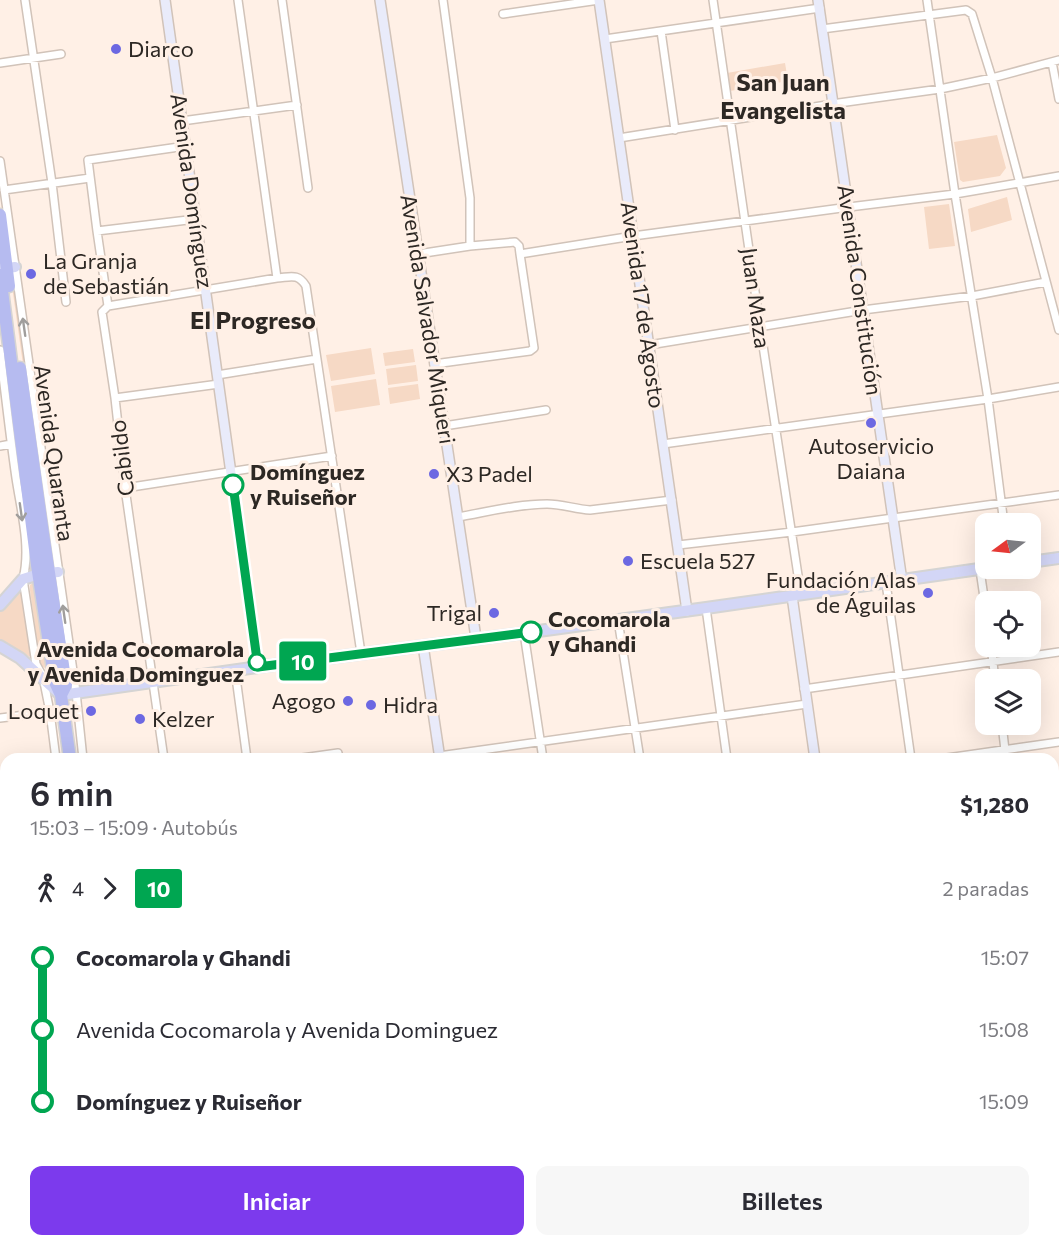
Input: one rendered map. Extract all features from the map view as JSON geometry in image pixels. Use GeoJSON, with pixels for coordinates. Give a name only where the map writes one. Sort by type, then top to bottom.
{"type":"FeatureCollection","features":[{"type":"Feature","properties":{"kind":"highway","name":"Avenida Quaranta"},"geometry":{"type":"LineString","coordinates":[[0,215],[26,474],[49,573]]}},
{"type":"Feature","properties":{"kind":"highway","name":"Avenida Quaranta"},"geometry":{"type":"LineString","coordinates":[[6,270],[49,573],[55,682],[61,695],[69,753]]}},
{"type":"Feature","properties":{"kind":"highway"},"geometry":{"type":"LineString","coordinates":[[18,493],[26,474]]}},
{"type":"Feature","properties":{"kind":"main road","name":"Avenida Domínguez"},"geometry":{"type":"LineString","coordinates":[[165,0],[258,667]]}},
{"type":"Feature","properties":{"kind":"main road","name":"Avenida Salvador Miqueri"},"geometry":{"type":"LineString","coordinates":[[380,0],[476,638]]}},
{"type":"Feature","properties":{"kind":"main road","name":"Avenida 17 de Agosto"},"geometry":{"type":"LineString","coordinates":[[599,0],[687,611]]}},
{"type":"Feature","properties":{"kind":"main road","name":"Avenida Constitución"},"geometry":{"type":"LineString","coordinates":[[819,4],[902,580]]}},
{"type":"Feature","properties":{"kind":"main road"},"geometry":{"type":"LineString","coordinates":[[1041,560],[1059,558]]}},
{"type":"Feature","properties":{"kind":"main road"},"geometry":{"type":"LineString","coordinates":[[0,646],[20,658],[61,695],[975,570]]}},
{"type":"Feature","properties":{"kind":"main road"},"geometry":{"type":"LineString","coordinates":[[0,605],[23,579],[49,573]]}},
{"type":"Feature","properties":{"kind":"main road"},"geometry":{"type":"LineString","coordinates":[[796,596],[804,688],[814,753]]}},
{"type":"Feature","properties":{"kind":"main road"},"geometry":{"type":"LineString","coordinates":[[423,645],[439,753]]}},
{"type":"Feature","properties":{"kind":"street"},"geometry":{"type":"LineString","coordinates":[[26,0],[66,302]]}},
{"type":"Feature","properties":{"kind":"street"},"geometry":{"type":"LineString","coordinates":[[238,0],[277,278]]}},
{"type":"Feature","properties":{"kind":"street"},"geometry":{"type":"LineString","coordinates":[[282,0],[308,188]]}},
{"type":"Feature","properties":{"kind":"street"},"geometry":{"type":"LineString","coordinates":[[444,0],[470,198],[470,246]]}},
{"type":"Feature","properties":{"kind":"street"},"geometry":{"type":"LineString","coordinates":[[503,14],[599,0]]}},
{"type":"Feature","properties":{"kind":"street","name":"Juan Maza"},"geometry":{"type":"LineString","coordinates":[[714,0],[744,221],[792,532],[796,596]]}},
{"type":"Feature","properties":{"kind":"street"},"geometry":{"type":"LineString","coordinates":[[927,0],[988,399],[1002,513]]}},
{"type":"Feature","properties":{"kind":"street"},"geometry":{"type":"LineString","coordinates":[[605,39],[717,23],[819,4]]}},
{"type":"Feature","properties":{"kind":"street"},"geometry":{"type":"LineString","coordinates":[[822,29],[966,10],[972,14],[992,78],[1046,282],[1055,303],[1059,330]]}},
{"type":"Feature","properties":{"kind":"street"},"geometry":{"type":"LineString","coordinates":[[661,31],[675,130]]}},
{"type":"Feature","properties":{"kind":"street"},"geometry":{"type":"LineString","coordinates":[[0,63],[61,54]]}},
{"type":"Feature","properties":{"kind":"street"},"geometry":{"type":"LineString","coordinates":[[619,138],[940,89],[1055,61],[1059,99]]}},
{"type":"Feature","properties":{"kind":"street"},"geometry":{"type":"LineString","coordinates":[[182,121],[297,105]]}},
{"type":"Feature","properties":{"kind":"street","name":"Cabildo"},"geometry":{"type":"LineString","coordinates":[[163,753],[102,312],[108,306],[88,159],[186,146]]}},
{"type":"Feature","properties":{"kind":"street"},"geometry":{"type":"LineString","coordinates":[[0,161],[4,190],[6,270]]}},
{"type":"Feature","properties":{"kind":"street"},"geometry":{"type":"LineString","coordinates":[[520,250],[955,194],[1059,176]]}},
{"type":"Feature","properties":{"kind":"street"},"geometry":{"type":"LineString","coordinates":[[4,190],[90,178]]}},
{"type":"Feature","properties":{"kind":"street"},"geometry":{"type":"LineString","coordinates":[[97,231],[196,219]]}},
{"type":"Feature","properties":{"kind":"street"},"geometry":{"type":"LineString","coordinates":[[418,254],[515,242],[520,250],[534,348],[530,351],[435,364]]}},
{"type":"Feature","properties":{"kind":"street"},"geometry":{"type":"LineString","coordinates":[[108,306],[277,278],[295,276],[302,279],[306,286],[361,653]]}},
{"type":"Feature","properties":{"kind":"street"},"geometry":{"type":"LineString","coordinates":[[649,345],[863,310],[972,296],[1046,282]]}},
{"type":"Feature","properties":{"kind":"street"},"geometry":{"type":"LineString","coordinates":[[0,350],[26,544],[26,566],[23,579],[36,664],[43,677],[55,753]]}},
{"type":"Feature","properties":{"kind":"street"},"geometry":{"type":"LineString","coordinates":[[115,398],[317,359]]}},
{"type":"Feature","properties":{"kind":"street"},"geometry":{"type":"LineString","coordinates":[[663,444],[878,415],[1059,387]]}},
{"type":"Feature","properties":{"kind":"street"},"geometry":{"type":"LineString","coordinates":[[444,426],[546,410]]}},
{"type":"Feature","properties":{"kind":"street"},"geometry":{"type":"LineString","coordinates":[[0,446],[11,444]]}},
{"type":"Feature","properties":{"kind":"street"},"geometry":{"type":"LineString","coordinates":[[125,488],[332,456]]}},
{"type":"Feature","properties":{"kind":"street"},"geometry":{"type":"LineString","coordinates":[[678,545],[792,532],[1059,495]]}},
{"type":"Feature","properties":{"kind":"street"},"geometry":{"type":"LineString","coordinates":[[458,517],[536,504],[590,510],[672,500]]}},
{"type":"Feature","properties":{"kind":"street"},"geometry":{"type":"LineString","coordinates":[[49,573],[75,692],[81,753]]}},
{"type":"Feature","properties":{"kind":"street"},"geometry":{"type":"LineString","coordinates":[[886,583],[910,753]]}},
{"type":"Feature","properties":{"kind":"street"},"geometry":{"type":"LineString","coordinates":[[706,608],[726,753]]}},
{"type":"Feature","properties":{"kind":"street"},"geometry":{"type":"LineString","coordinates":[[618,620],[639,753]]}},
{"type":"Feature","properties":{"kind":"street"},"geometry":{"type":"LineString","coordinates":[[524,633],[542,753]]}},
{"type":"Feature","properties":{"kind":"street"},"geometry":{"type":"LineString","coordinates":[[804,688],[1059,652]]}},
{"type":"Feature","properties":{"kind":"street"},"geometry":{"type":"LineString","coordinates":[[992,657],[994,669]]}},
{"type":"Feature","properties":{"kind":"street"},"geometry":{"type":"LineString","coordinates":[[235,670],[246,753]]}},
{"type":"Feature","properties":{"kind":"street"},"geometry":{"type":"LineString","coordinates":[[472,753],[807,704]]}},
{"type":"Feature","properties":{"kind":"street"},"geometry":{"type":"LineString","coordinates":[[0,718],[50,712]]}},
{"type":"Feature","properties":{"kind":"street"},"geometry":{"type":"LineString","coordinates":[[1003,735],[1005,753]]}},
{"type":"Feature","properties":{"kind":"street"},"geometry":{"type":"LineString","coordinates":[[983,753],[1059,742]]}},
{"type":"Feature","properties":{"kind":"shaded area"},"geometry":{"type":"Polygon","coordinates":[[[785,63],[788,81],[730,91],[727,73],[785,63]]]}},
{"type":"Feature","properties":{"kind":"shaded area"},"geometry":{"type":"Polygon","coordinates":[[[997,135],[1006,168],[1000,176],[963,182],[960,180],[954,142],[997,135]]]}},
{"type":"Feature","properties":{"kind":"shaded area"},"geometry":{"type":"Polygon","coordinates":[[[1007,197],[1012,220],[971,232],[968,209],[1007,197]]]}},
{"type":"Feature","properties":{"kind":"shaded area"},"geometry":{"type":"Polygon","coordinates":[[[949,204],[955,246],[929,249],[924,207],[949,204]]]}},
{"type":"Feature","properties":{"kind":"shaded area"},"geometry":{"type":"Polygon","coordinates":[[[15,278],[54,557],[50,557],[11,279],[15,278]]]}},
{"type":"Feature","properties":{"kind":"shaded area"},"geometry":{"type":"Polygon","coordinates":[[[371,348],[375,374],[331,381],[326,355],[371,348]]]}},
{"type":"Feature","properties":{"kind":"shaded area"},"geometry":{"type":"Polygon","coordinates":[[[413,349],[415,362],[385,366],[383,353],[413,349]]]}},
{"type":"Feature","properties":{"kind":"shaded area"},"geometry":{"type":"Polygon","coordinates":[[[416,365],[418,381],[388,385],[386,369],[416,365]]]}},
{"type":"Feature","properties":{"kind":"shaded area"},"geometry":{"type":"Polygon","coordinates":[[[376,379],[380,405],[335,412],[331,386],[376,379]]]}},
{"type":"Feature","properties":{"kind":"shaded area"},"geometry":{"type":"Polygon","coordinates":[[[418,384],[420,399],[390,404],[388,388],[418,384]]]}},
{"type":"Feature","properties":{"kind":"shaded area"},"geometry":{"type":"Polygon","coordinates":[[[36,584],[48,665],[45,668],[40,663],[30,590],[30,585],[36,584]]]}},
{"type":"Feature","properties":{"kind":"shaded area"},"geometry":{"type":"Polygon","coordinates":[[[21,589],[32,658],[0,641],[0,612],[21,589]]]}},
{"type":"Feature","properties":{"kind":"bus line","name":"10"},"geometry":{"type":"LineString","coordinates":[[233,485],[258,667],[531,632]]}},
{"type":"Feature","properties":{"kind":"place","name":"Diarco"},"geometry":{"type":"Point","coordinates":[116,49]}},
{"type":"Feature","properties":{"kind":"place","name":"La Granja de Sebastián"},"geometry":{"type":"Point","coordinates":[31,274]}},
{"type":"Feature","properties":{"kind":"place","name":"Autoservicio Daiana"},"geometry":{"type":"Point","coordinates":[871,423]}},
{"type":"Feature","properties":{"kind":"place","name":"X3 Padel"},"geometry":{"type":"Point","coordinates":[434,474]}},
{"type":"Feature","properties":{"kind":"place","name":"Domínguez y Ruiseñor"},"geometry":{"type":"Point","coordinates":[233,485]}},
{"type":"Feature","properties":{"kind":"place","name":"Escuela 527"},"geometry":{"type":"Point","coordinates":[628,561]}},
{"type":"Feature","properties":{"kind":"place","name":"Fundación Alas de Águilas"},"geometry":{"type":"Point","coordinates":[928,593]}},
{"type":"Feature","properties":{"kind":"place","name":"Trigal"},"geometry":{"type":"Point","coordinates":[494,613]}},
{"type":"Feature","properties":{"kind":"place","name":"Cocomarola y Ghandi"},"geometry":{"type":"Point","coordinates":[531,632]}},
{"type":"Feature","properties":{"kind":"place","name":"Avenida Cocomarola y Avenida Dominguez"},"geometry":{"type":"Point","coordinates":[257,662]}},
{"type":"Feature","properties":{"kind":"place","name":"Agogo"},"geometry":{"type":"Point","coordinates":[348,701]}},
{"type":"Feature","properties":{"kind":"place","name":"Hidra"},"geometry":{"type":"Point","coordinates":[371,705]}},
{"type":"Feature","properties":{"kind":"place","name":"Loquet"},"geometry":{"type":"Point","coordinates":[91,711]}},
{"type":"Feature","properties":{"kind":"place","name":"Kelzer"},"geometry":{"type":"Point","coordinates":[140,719]}},
{"type":"Feature","properties":{"kind":"district","name":"San Juan Evangelista"},"geometry":{"type":"Point","coordinates":[783,97]}},
{"type":"Feature","properties":{"kind":"district","name":"El Progreso"},"geometry":{"type":"Point","coordinates":[253,321]}}]}
